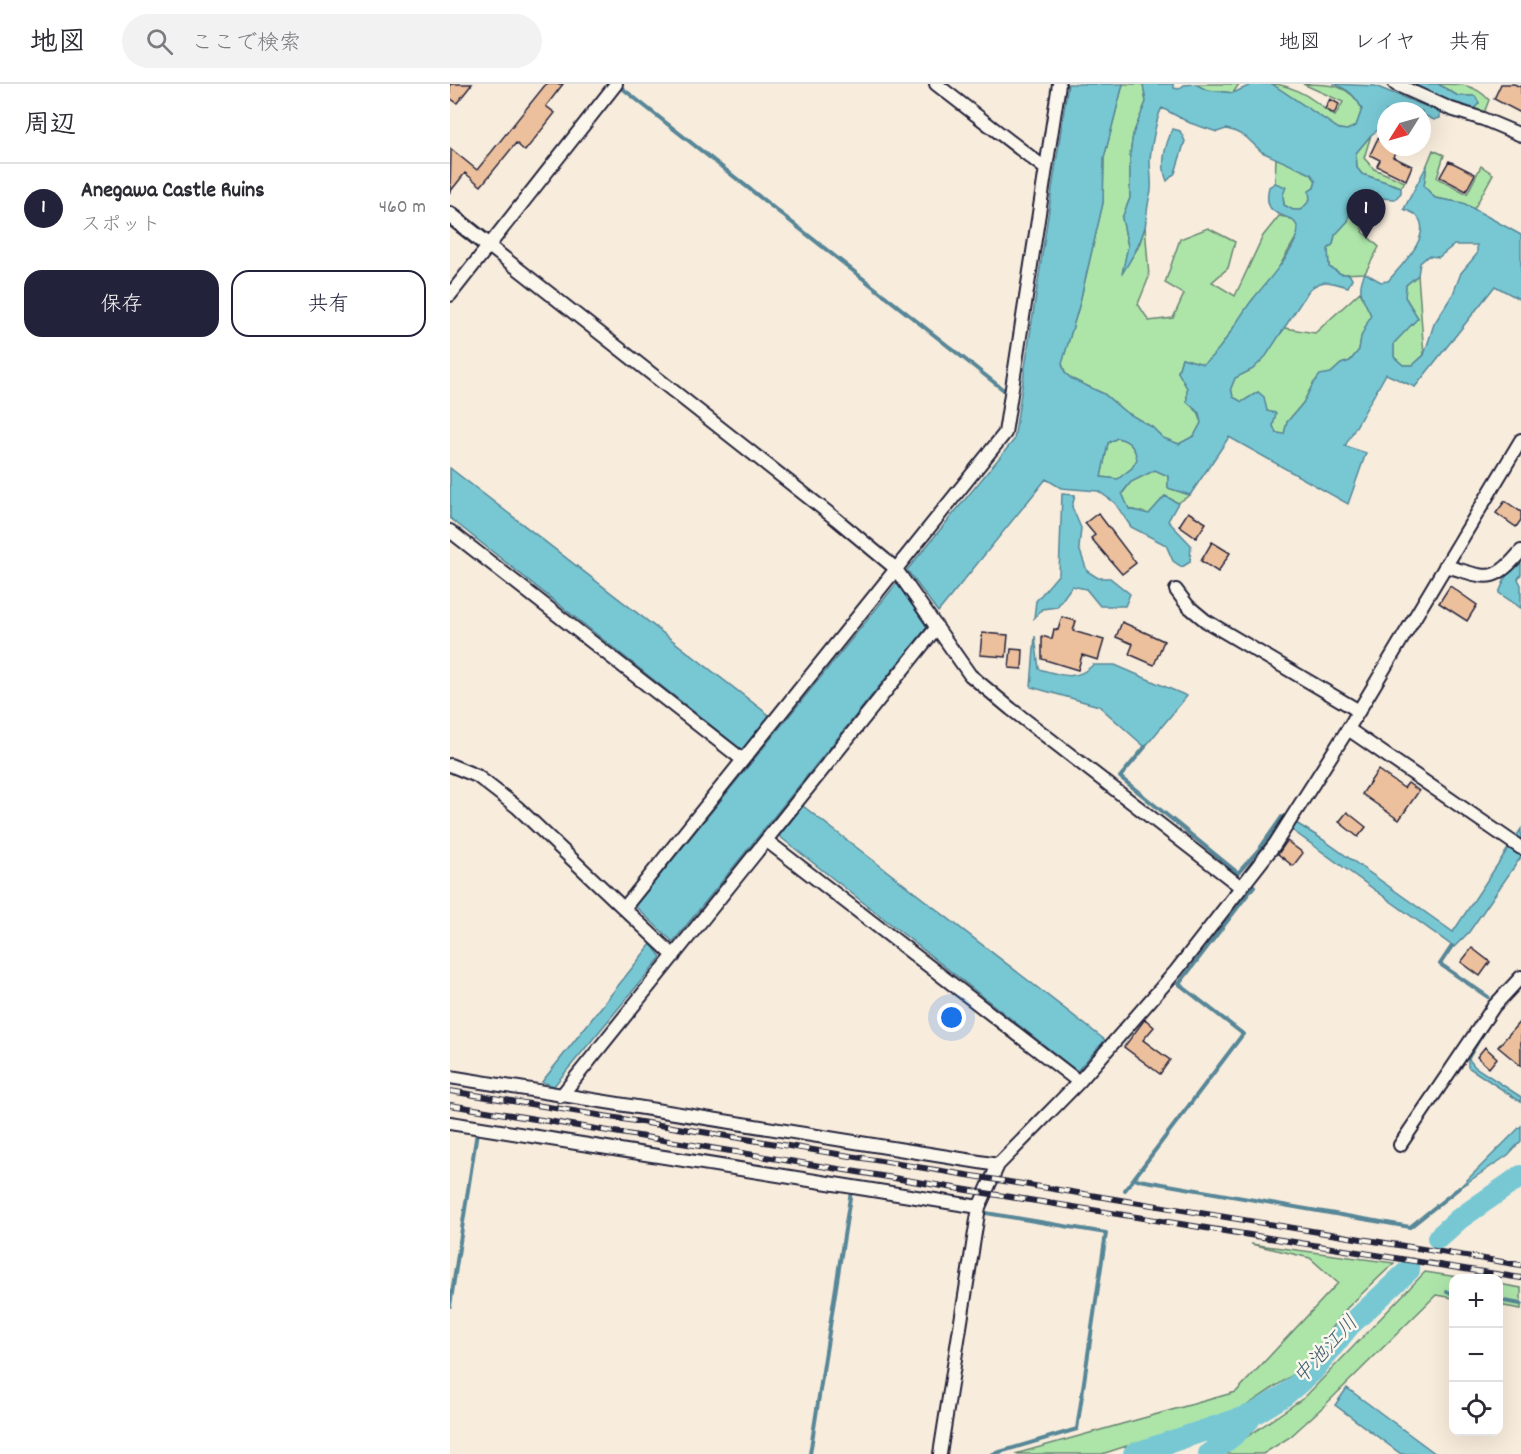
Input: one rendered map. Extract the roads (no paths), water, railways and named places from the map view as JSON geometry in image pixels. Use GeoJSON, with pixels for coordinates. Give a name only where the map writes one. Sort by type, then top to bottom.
{"type":"FeatureCollection","features":[{"type":"Feature","properties":{"kind":"street"},"geometry":{"type":"LineString","coordinates":[[450,295],[616,84]]}},
{"type":"Feature","properties":{"kind":"street"},"geometry":{"type":"LineString","coordinates":[[936,84],[1046,169]]}},
{"type":"Feature","properties":{"kind":"street"},"geometry":{"type":"LineString","coordinates":[[625,907],[1005,433],[1059,84]]}},
{"type":"Feature","properties":{"kind":"street"},"geometry":{"type":"LineString","coordinates":[[1395,84],[1451,109],[1521,135]]}},
{"type":"Feature","properties":{"kind":"street"},"geometry":{"type":"LineString","coordinates":[[450,215],[895,568],[970,675],[1241,887]]}},
{"type":"Feature","properties":{"kind":"street"},"geometry":{"type":"LineString","coordinates":[[940,1454],[979,1207],[998,1165],[1079,1082],[1176,971],[1275,844],[1359,711],[1521,440]]}},
{"type":"Feature","properties":{"kind":"street"},"geometry":{"type":"LineString","coordinates":[[450,531],[743,760]]}},
{"type":"Feature","properties":{"kind":"street"},"geometry":{"type":"LineString","coordinates":[[1444,566],[1493,576],[1502,572],[1521,551]]}},
{"type":"Feature","properties":{"kind":"street"},"geometry":{"type":"LineString","coordinates":[[1176,590],[1188,606],[1206,621],[1359,711]]}},
{"type":"Feature","properties":{"kind":"street"},"geometry":{"type":"LineString","coordinates":[[561,1096],[937,627]]}},
{"type":"Feature","properties":{"kind":"street"},"geometry":{"type":"LineString","coordinates":[[1348,729],[1521,848]]}},
{"type":"Feature","properties":{"kind":"street"},"geometry":{"type":"LineString","coordinates":[[450,765],[477,776],[517,807],[625,907],[674,956]]}},
{"type":"Feature","properties":{"kind":"street"},"geometry":{"type":"LineString","coordinates":[[767,841],[1079,1082]]}},
{"type":"Feature","properties":{"kind":"street"},"geometry":{"type":"LineString","coordinates":[[1400,1145],[1494,1006],[1521,977]]}},
{"type":"Feature","properties":{"kind":"street"},"geometry":{"type":"LineString","coordinates":[[450,1077],[998,1165]]}},
{"type":"Feature","properties":{"kind":"street"},"geometry":{"type":"LineString","coordinates":[[450,1123],[979,1207]]}},
{"type":"Feature","properties":{"kind":"water"},"geometry":{"type":"Polygon","coordinates":[[[1068,84],[1123,84],[1104,158],[1103,203],[1079,306],[1062,364],[1065,373],[1072,379],[1104,394],[1124,411],[1152,427],[1163,438],[1179,444],[1194,436],[1201,423],[1199,413],[1187,402],[1187,388],[1178,372],[1182,358],[1203,364],[1218,350],[1247,307],[1289,253],[1298,233],[1294,221],[1273,211],[1269,206],[1269,187],[1275,183],[1286,187],[1283,195],[1284,205],[1293,210],[1301,210],[1310,200],[1309,191],[1314,188],[1316,181],[1311,174],[1262,152],[1246,137],[1234,131],[1226,129],[1217,132],[1190,123],[1162,108],[1151,150],[1151,187],[1145,227],[1138,246],[1122,274],[1128,246],[1122,218],[1130,198],[1130,155],[1133,134],[1146,102],[1143,84],[1173,84],[1174,88],[1179,89],[1184,85],[1195,84],[1207,90],[1233,93],[1253,84],[1272,84],[1339,129],[1347,130],[1356,126],[1362,109],[1350,93],[1333,84],[1375,86],[1415,102],[1377,102],[1377,131],[1356,153],[1357,168],[1362,174],[1401,187],[1401,193],[1395,199],[1361,197],[1351,203],[1348,221],[1335,235],[1333,244],[1328,249],[1329,267],[1341,274],[1349,274],[1352,279],[1348,287],[1323,282],[1309,290],[1266,356],[1253,369],[1235,378],[1231,388],[1233,397],[1242,402],[1258,392],[1264,397],[1267,411],[1276,413],[1273,426],[1276,433],[1284,434],[1287,422],[1303,403],[1320,375],[1331,373],[1341,364],[1350,361],[1359,350],[1361,337],[1371,315],[1363,299],[1362,279],[1365,273],[1381,282],[1388,281],[1413,250],[1421,232],[1421,224],[1416,215],[1404,209],[1427,165],[1424,186],[1435,198],[1463,203],[1521,235],[1521,300],[1495,286],[1415,387],[1386,374],[1345,446],[1366,453],[1348,504],[1229,437],[1190,495],[1168,488],[1168,476],[1155,470],[1131,482],[1122,493],[1129,509],[1149,514],[1165,496],[1178,503],[1168,521],[1191,545],[1190,562],[1182,567],[1173,561],[1166,545],[1131,527],[1115,503],[1098,491],[1061,488],[1046,479],[938,612],[907,570],[1014,440],[1068,84]],[[1454,245],[1439,257],[1428,256],[1420,263],[1418,275],[1406,285],[1405,297],[1418,318],[1394,343],[1394,357],[1403,365],[1413,365],[1424,355],[1434,324],[1453,294],[1461,273],[1477,254],[1477,245],[1454,245]],[[1117,438],[1108,443],[1101,477],[1118,479],[1132,468],[1137,459],[1135,451],[1125,440],[1117,438]]]}},
{"type":"Feature","properties":{"kind":"water"},"geometry":{"type":"Polygon","coordinates":[[[1409,84],[1438,84],[1458,96],[1475,96],[1479,103],[1474,109],[1449,102],[1409,84]]]}},
{"type":"Feature","properties":{"kind":"water"},"geometry":{"type":"Polygon","coordinates":[[[1431,108],[1440,112],[1440,118],[1431,118],[1431,108]]]}},
{"type":"Feature","properties":{"kind":"water"},"geometry":{"type":"Polygon","coordinates":[[[1173,129],[1180,131],[1185,141],[1175,173],[1167,181],[1164,155],[1173,129]]]}},
{"type":"Feature","properties":{"kind":"water"},"geometry":{"type":"Polygon","coordinates":[[[450,468],[770,716],[742,750],[450,518],[450,468]]]}},
{"type":"Feature","properties":{"kind":"water"},"geometry":{"type":"Polygon","coordinates":[[[1062,494],[1075,495],[1072,507],[1081,528],[1079,548],[1087,571],[1098,578],[1110,578],[1130,594],[1125,606],[1100,606],[1086,589],[1072,586],[1057,607],[1042,609],[1034,618],[1036,601],[1059,574],[1062,494]]]}},
{"type":"Feature","properties":{"kind":"water"},"geometry":{"type":"Polygon","coordinates":[[[1521,561],[1521,574],[1518,579],[1521,585],[1521,608],[1499,593],[1507,574],[1521,561]]]}},
{"type":"Feature","properties":{"kind":"water"},"geometry":{"type":"Polygon","coordinates":[[[897,583],[927,627],[673,942],[635,906],[897,583]]]}},
{"type":"Feature","properties":{"kind":"water"},"geometry":{"type":"Polygon","coordinates":[[[1035,636],[1039,669],[1068,676],[1080,674],[1093,665],[1115,665],[1187,696],[1145,747],[1099,706],[1031,687],[1035,636]]]}},
{"type":"Feature","properties":{"kind":"water"},"geometry":{"type":"Polygon","coordinates":[[[803,806],[1105,1040],[1077,1071],[779,836],[803,806]]]}},
{"type":"Feature","properties":{"kind":"water"},"geometry":{"type":"Polygon","coordinates":[[[1296,823],[1453,932],[1521,829],[1521,857],[1469,932],[1454,947],[1292,830],[1296,823]]]}},
{"type":"Feature","properties":{"kind":"water"},"geometry":{"type":"Polygon","coordinates":[[[651,944],[661,957],[554,1086],[542,1082],[651,944]]]}},
{"type":"Feature","properties":{"kind":"water"},"geometry":{"type":"Polygon","coordinates":[[[1468,1058],[1475,1067],[1521,1097],[1521,1102],[1468,1067],[1468,1058]]]}},
{"type":"Feature","properties":{"kind":"water"},"geometry":{"type":"Polygon","coordinates":[[[1521,1126],[1521,1141],[1508,1155],[1459,1188],[1521,1126]]]}},
{"type":"Feature","properties":{"kind":"water"},"geometry":{"type":"Polygon","coordinates":[[[1347,1388],[1436,1454],[1401,1454],[1335,1405],[1347,1388]]]}},
{"type":"Feature","properties":{"kind":"waterway"},"geometry":{"type":"LineString","coordinates":[[622,88],[1005,391]]}},
{"type":"Feature","properties":{"kind":"waterway"},"geometry":{"type":"LineString","coordinates":[[1145,747],[1120,777],[1238,873],[1261,847],[1282,817]]}},
{"type":"Feature","properties":{"kind":"waterway"},"geometry":{"type":"LineString","coordinates":[[1125,1190],[1243,1034],[1179,984],[1254,886]]}},
{"type":"Feature","properties":{"kind":"waterway"},"geometry":{"type":"LineString","coordinates":[[1452,946],[1440,964],[1488,997]]}},
{"type":"Feature","properties":{"kind":"waterway"},"geometry":{"type":"LineString","coordinates":[[1468,1058],[1486,1028]]}},
{"type":"Feature","properties":{"kind":"waterway"},"geometry":{"type":"LineString","coordinates":[[450,1306],[477,1132]]}},
{"type":"Feature","properties":{"kind":"waterway","name":"中池江川"},"geometry":{"type":"LineString","coordinates":[[1438,1238],[1459,1219],[1521,1176]]}},
{"type":"Feature","properties":{"kind":"waterway"},"geometry":{"type":"LineString","coordinates":[[1134,1179],[1410,1227],[1459,1188]]}},
{"type":"Feature","properties":{"kind":"waterway"},"geometry":{"type":"LineString","coordinates":[[810,1454],[851,1191]]}},
{"type":"Feature","properties":{"kind":"waterway"},"geometry":{"type":"LineString","coordinates":[[986,1213],[1106,1233],[1077,1429],[993,1454]]}},
{"type":"Feature","properties":{"kind":"waterway","name":"中池江川"},"geometry":{"type":"LineString","coordinates":[[1134,1454],[1254,1414],[1285,1395],[1312,1372],[1349,1326],[1409,1270]]}},
{"type":"Feature","properties":{"kind":"waterway"},"geometry":{"type":"LineString","coordinates":[[1503,1301],[1521,1304]]}},
{"type":"Feature","properties":{"kind":"waterway"},"geometry":{"type":"LineString","coordinates":[[1209,1454],[1249,1420]]}},
{"type":"Feature","properties":{"kind":"railway"},"geometry":{"type":"LineString","coordinates":[[450,1091],[1521,1265]]}},
{"type":"Feature","properties":{"kind":"railway"},"geometry":{"type":"LineString","coordinates":[[450,1105],[1521,1278]]}},
{"type":"Feature","properties":{"kind":"place","name":"Anegawa Castle Ruins"},"geometry":{"type":"Point","coordinates":[1366,239]}}]}
